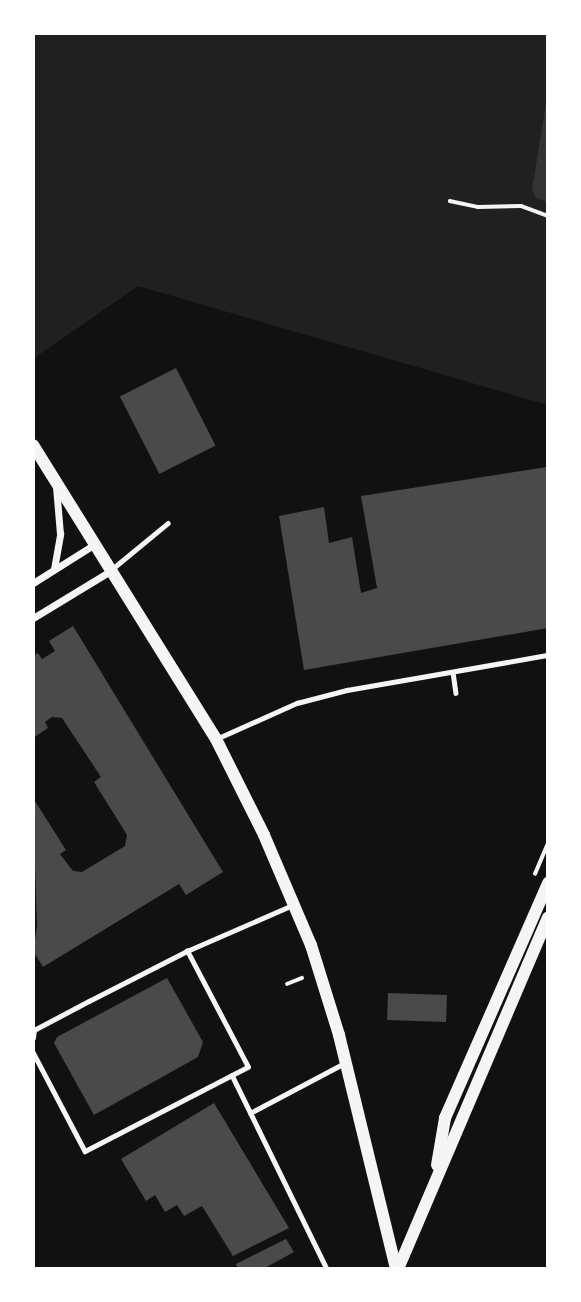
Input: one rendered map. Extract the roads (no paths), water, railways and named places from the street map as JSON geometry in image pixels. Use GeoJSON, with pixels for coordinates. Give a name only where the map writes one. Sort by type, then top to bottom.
{"type":"FeatureCollection","features":[{"type":"Feature","properties":{"kind":"main road"},"geometry":{"type":"LineString","coordinates":[[33,445],[216,739],[294,905],[347,1062],[397,1269]]}},
{"type":"Feature","properties":{"kind":"main road"},"geometry":{"type":"LineString","coordinates":[[435,1174],[446,1118],[548,883]]}},
{"type":"Feature","properties":{"kind":"main road"},"geometry":{"type":"LineString","coordinates":[[397,1269],[435,1174],[453,1144],[548,918]]}},
{"type":"Feature","properties":{"kind":"street"},"geometry":{"type":"LineString","coordinates":[[54,569],[60,534],[55,479]]}},
{"type":"Feature","properties":{"kind":"street"},"geometry":{"type":"LineString","coordinates":[[33,583],[95,544]]}},
{"type":"Feature","properties":{"kind":"street"},"geometry":{"type":"LineString","coordinates":[[33,618],[112,570]]}},
{"type":"Feature","properties":{"kind":"lane"},"geometry":{"type":"LineString","coordinates":[[112,570],[168,523]]}},
{"type":"Feature","properties":{"kind":"lane"},"geometry":{"type":"LineString","coordinates":[[216,739],[297,703],[398,678],[453,672],[548,655]]}},
{"type":"Feature","properties":{"kind":"lane"},"geometry":{"type":"LineString","coordinates":[[453,672],[456,693]]}},
{"type":"Feature","properties":{"kind":"lane"},"geometry":{"type":"LineString","coordinates":[[33,1038],[34,1030],[187,951],[294,905]]}},
{"type":"Feature","properties":{"kind":"lane"},"geometry":{"type":"LineString","coordinates":[[33,1052],[85,1150],[248,1067],[187,951]]}},
{"type":"Feature","properties":{"kind":"lane"},"geometry":{"type":"LineString","coordinates":[[250,1113],[347,1062]]}},
{"type":"Feature","properties":{"kind":"lane"},"geometry":{"type":"LineString","coordinates":[[232,1075],[327,1269]]}}]}
